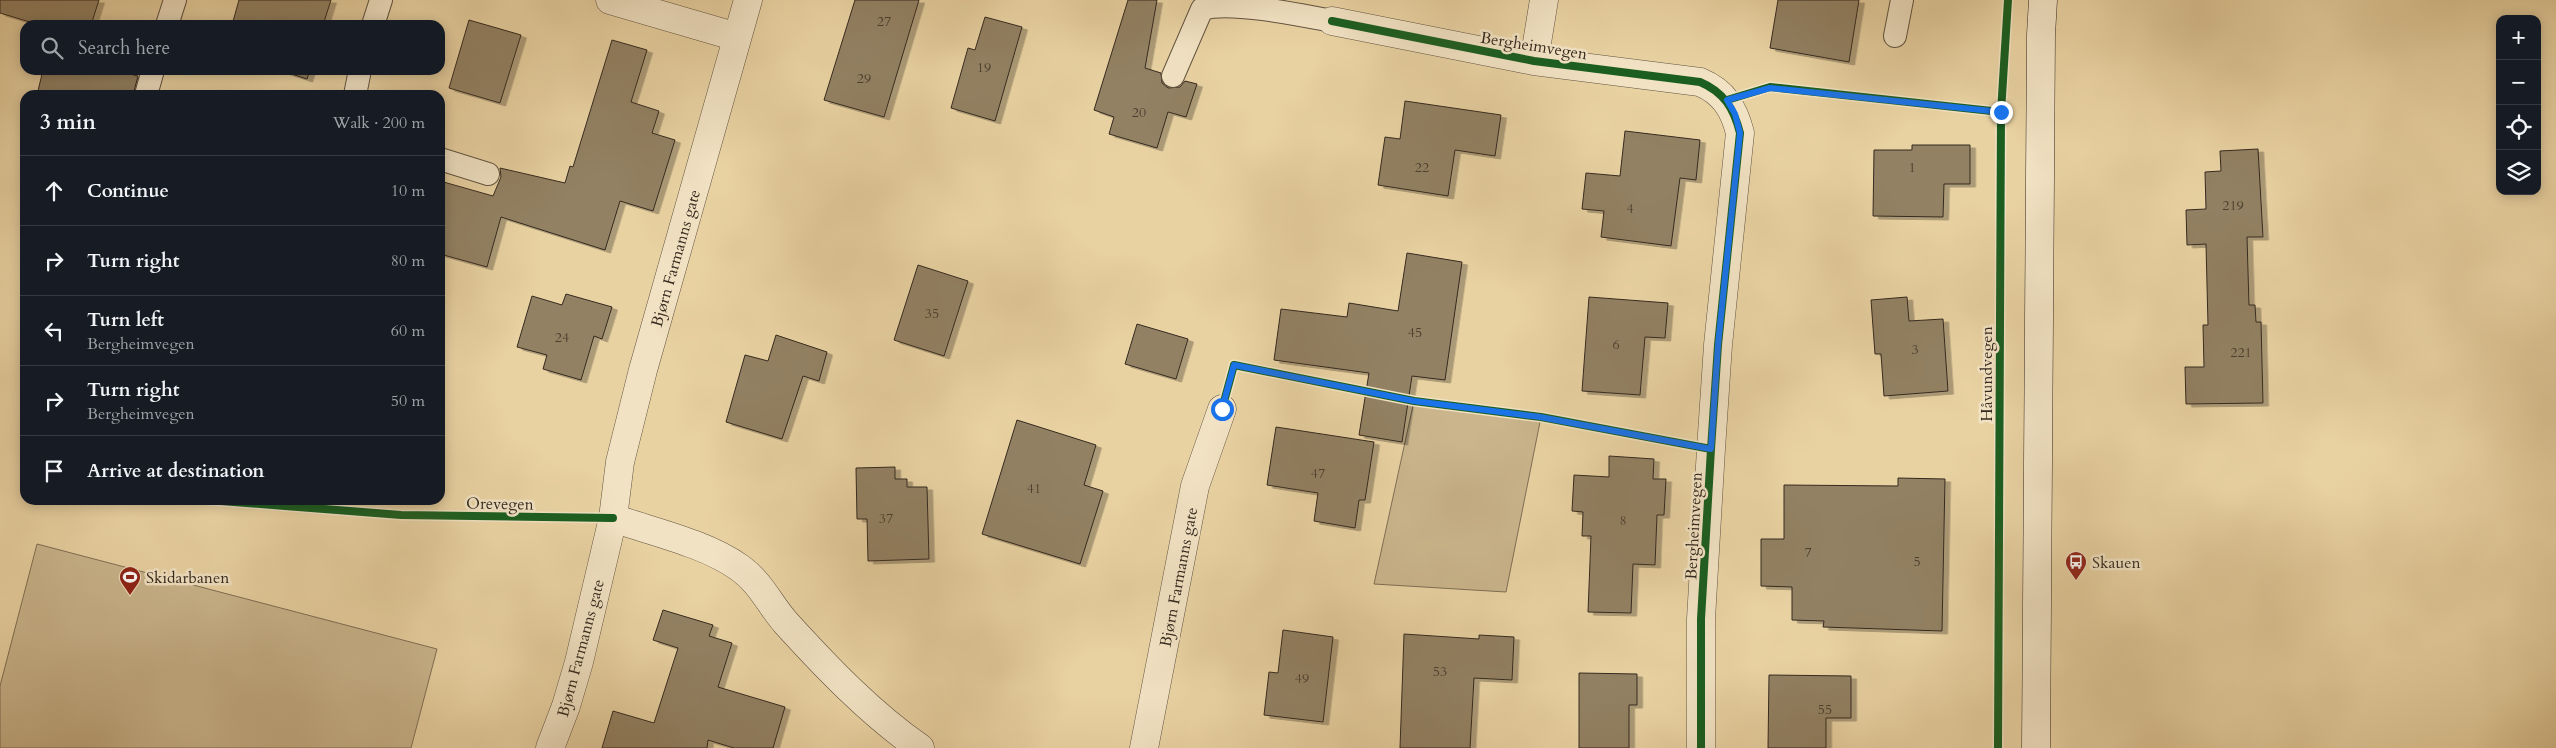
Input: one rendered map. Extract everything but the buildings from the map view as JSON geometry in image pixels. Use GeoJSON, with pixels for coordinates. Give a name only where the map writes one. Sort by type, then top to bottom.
{"type":"FeatureCollection","features":[{"type":"Feature","properties":{"kind":"street"},"geometry":{"type":"LineString","coordinates":[[610,0],[737,37]]}},
{"type":"Feature","properties":{"kind":"street","name":"Bjørn Farmanns gate"},"geometry":{"type":"LineString","coordinates":[[550,748],[566,706],[579,662],[613,518],[620,462],[643,370],[748,0]]}},
{"type":"Feature","properties":{"kind":"street"},"geometry":{"type":"LineString","coordinates":[[1534,61],[1544,0]]}},
{"type":"Feature","properties":{"kind":"street"},"geometry":{"type":"LineString","coordinates":[[2036,748],[2041,35],[2043,0]]}},
{"type":"Feature","properties":{"kind":"street","name":"Bergheimvegen"},"geometry":{"type":"LineString","coordinates":[[1332,21],[1534,61],[1700,82],[1711,86],[1727,100],[1735,114],[1740,133],[1718,354],[1701,619],[1702,748]]}},
{"type":"Feature","properties":{"kind":"street","name":"Bjørn Farmanns gate"},"geometry":{"type":"LineString","coordinates":[[1144,748],[1196,486],[1222,409]]}},
{"type":"Feature","properties":{"kind":"street"},"geometry":{"type":"LineString","coordinates":[[613,518],[714,553],[740,568],[760,585],[784,621],[838,678],[920,748]]}},
{"type":"Feature","properties":{"kind":"lane"},"geometry":{"type":"LineString","coordinates":[[169,20],[175,0]]}},
{"type":"Feature","properties":{"kind":"lane"},"geometry":{"type":"LineString","coordinates":[[376,20],[382,0]]}},
{"type":"Feature","properties":{"kind":"lane"},"geometry":{"type":"LineString","coordinates":[[1313,0],[1332,21]]}},
{"type":"Feature","properties":{"kind":"lane"},"geometry":{"type":"LineString","coordinates":[[1895,36],[1902,0]]}},
{"type":"Feature","properties":{"kind":"lane"},"geometry":{"type":"LineString","coordinates":[[1172,76],[1202,9],[1211,4],[1225,3],[1264,8],[1332,21]]}},
{"type":"Feature","properties":{"kind":"lane"},"geometry":{"type":"LineString","coordinates":[[148,90],[152,75]]}},
{"type":"Feature","properties":{"kind":"lane"},"geometry":{"type":"LineString","coordinates":[[356,90],[359,75]]}},
{"type":"Feature","properties":{"kind":"lane"},"geometry":{"type":"LineString","coordinates":[[445,161],[488,174]]}},
{"type":"Feature","properties":{"kind":"shaded area"},"geometry":{"type":"Polygon","coordinates":[[[1414,401],[1541,417],[1506,592],[1374,584],[1414,401]]]}},
{"type":"Feature","properties":{"kind":"shaded area","name":"Skidarbanen"},"geometry":{"type":"Polygon","coordinates":[[[37,544],[437,649],[411,748],[0,748],[0,686],[37,544]]]}},
{"type":"Feature","properties":{"kind":"cycle path","name":"Håvundvegen"},"geometry":{"type":"LineString","coordinates":[[1998,748],[2001,112],[2008,0]]}},
{"type":"Feature","properties":{"kind":"cycle path"},"geometry":{"type":"LineString","coordinates":[[1332,21],[1534,61],[1700,82],[1722,96],[1735,116],[1740,133],[1718,345],[1701,619],[1701,748]]}},
{"type":"Feature","properties":{"kind":"cycle path"},"geometry":{"type":"LineString","coordinates":[[1727,100],[1770,87],[2001,112]]}},
{"type":"Feature","properties":{"kind":"cycle path"},"geometry":{"type":"LineString","coordinates":[[1222,409],[1234,365],[1414,401],[1541,417],[1711,449]]}},
{"type":"Feature","properties":{"kind":"cycle path","name":"Orevegen"},"geometry":{"type":"LineString","coordinates":[[272,505],[401,515],[613,518]]}},
{"type":"Feature","properties":{"kind":"place","name":"Skauen"},"geometry":{"type":"Point","coordinates":[2076,581]}},
{"type":"Feature","properties":{"kind":"place","name":"Skidarbanen"},"geometry":{"type":"Point","coordinates":[130,596]}},
{"type":"Feature","properties":{"kind":"route"},"geometry":{"type":"LineString","coordinates":[[1222,409],[1234,365],[1414,401],[1540,417],[1711,449],[1718,345],[1740,133],[1735,114],[1727,100],[1770,88],[2001,112]]}}]}
